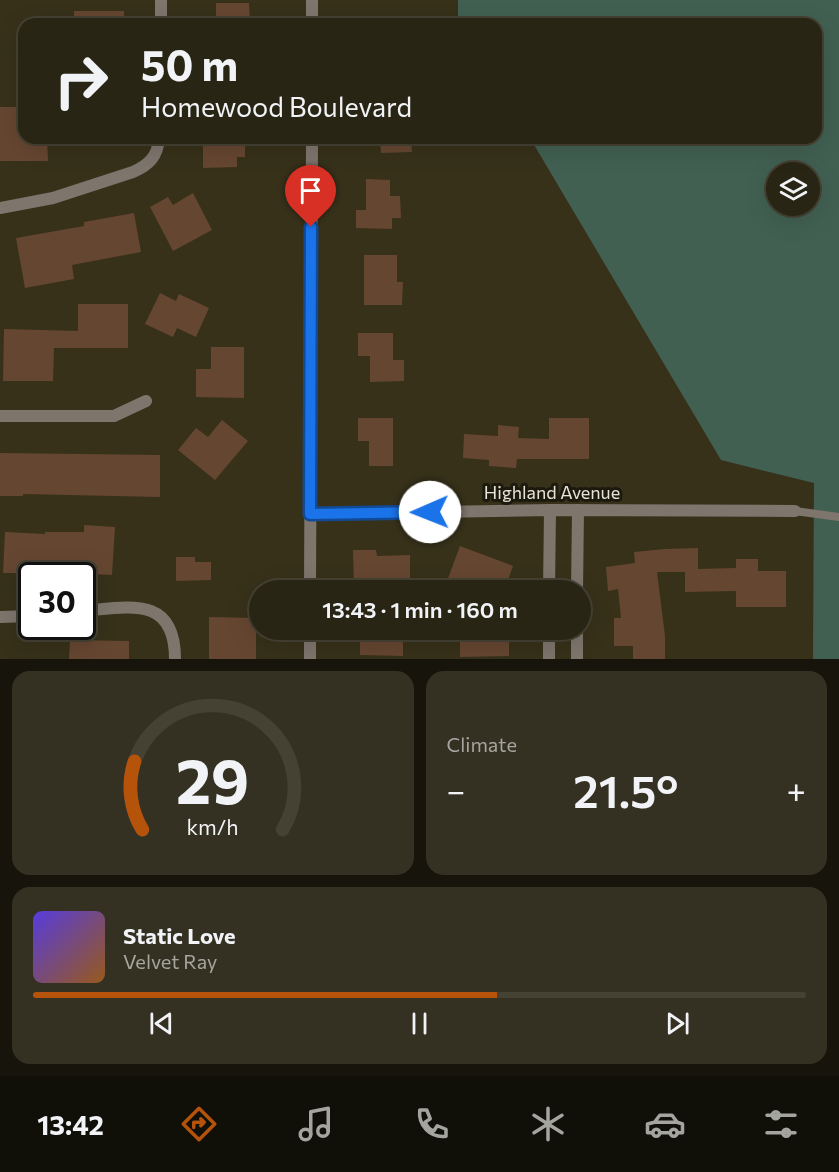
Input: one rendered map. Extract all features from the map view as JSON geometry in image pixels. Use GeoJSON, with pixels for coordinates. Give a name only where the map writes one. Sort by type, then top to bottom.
{"type":"FeatureCollection","features":[{"type":"Feature","properties":{"kind":"street"},"geometry":{"type":"LineString","coordinates":[[161,0],[161,18]]}},
{"type":"Feature","properties":{"kind":"street"},"geometry":{"type":"LineString","coordinates":[[312,0],[312,18]]}},
{"type":"Feature","properties":{"kind":"street"},"geometry":{"type":"LineString","coordinates":[[0,208],[53,198],[144,167],[153,160],[158,144]]}},
{"type":"Feature","properties":{"kind":"street"},"geometry":{"type":"LineString","coordinates":[[310,580],[312,144]]}},
{"type":"Feature","properties":{"kind":"street"},"geometry":{"type":"LineString","coordinates":[[0,416],[114,416],[146,401]]}},
{"type":"Feature","properties":{"kind":"street"},"geometry":{"type":"LineString","coordinates":[[549,580],[550,510]]}},
{"type":"Feature","properties":{"kind":"street","name":"Highland Avenue"},"geometry":{"type":"LineString","coordinates":[[310,514],[550,510],[795,511]]}},
{"type":"Feature","properties":{"kind":"street"},"geometry":{"type":"LineString","coordinates":[[577,580],[578,510]]}},
{"type":"Feature","properties":{"kind":"street"},"geometry":{"type":"LineString","coordinates":[[96,610],[142,608],[153,611],[165,621],[172,631],[175,659]]}},
{"type":"Feature","properties":{"kind":"street"},"geometry":{"type":"LineString","coordinates":[[0,617],[18,616]]}},
{"type":"Feature","properties":{"kind":"street"},"geometry":{"type":"LineString","coordinates":[[310,640],[310,659]]}},
{"type":"Feature","properties":{"kind":"street"},"geometry":{"type":"LineString","coordinates":[[549,640],[549,659]]}},
{"type":"Feature","properties":{"kind":"street"},"geometry":{"type":"LineString","coordinates":[[577,640],[577,659]]}},
{"type":"Feature","properties":{"kind":"lane"},"geometry":{"type":"LineString","coordinates":[[795,511],[839,517]]}},
{"type":"Feature","properties":{"kind":"green space"},"geometry":{"type":"Polygon","coordinates":[[[458,0],[839,0],[839,659],[813,659],[814,483],[721,460],[534,144],[822,144],[822,18],[459,18],[458,0]]]}},
{"type":"Feature","properties":{"kind":"building"},"geometry":{"type":"Polygon","coordinates":[[[216,3],[249,3],[250,18],[216,18],[216,3]]]}},
{"type":"Feature","properties":{"kind":"building"},"geometry":{"type":"Polygon","coordinates":[[[74,11],[124,11],[124,18],[74,18],[74,11]]]}},
{"type":"Feature","properties":{"kind":"building"},"geometry":{"type":"Polygon","coordinates":[[[0,107],[18,107],[18,144],[47,144],[48,161],[0,161],[0,107]]]}},
{"type":"Feature","properties":{"kind":"building"},"geometry":{"type":"Polygon","coordinates":[[[203,144],[245,144],[245,157],[237,157],[237,167],[203,168],[203,144]]]}},
{"type":"Feature","properties":{"kind":"building"},"geometry":{"type":"Polygon","coordinates":[[[380,144],[411,144],[412,152],[381,153],[380,144]]]}},
{"type":"Feature","properties":{"kind":"building"},"geometry":{"type":"Polygon","coordinates":[[[366,179],[390,180],[390,196],[400,196],[401,218],[392,218],[392,229],[356,228],[356,210],[366,210],[366,179]]]}},
{"type":"Feature","properties":{"kind":"building"},"geometry":{"type":"Polygon","coordinates":[[[193,193],[212,230],[173,251],[150,207],[168,197],[173,205],[193,193]]]}},
{"type":"Feature","properties":{"kind":"building"},"geometry":{"type":"Polygon","coordinates":[[[134,213],[141,252],[72,265],[74,279],[25,288],[16,238],[84,226],[84,222],[134,213]]]}},
{"type":"Feature","properties":{"kind":"building"},"geometry":{"type":"Polygon","coordinates":[[[364,255],[397,255],[397,282],[403,282],[402,305],[364,305],[364,255]]]}},
{"type":"Feature","properties":{"kind":"building"},"geometry":{"type":"Polygon","coordinates":[[[160,293],[176,301],[179,294],[209,308],[196,337],[177,328],[173,337],[145,324],[160,293]]]}},
{"type":"Feature","properties":{"kind":"building"},"geometry":{"type":"Polygon","coordinates":[[[78,304],[128,304],[128,348],[54,348],[53,381],[3,381],[4,329],[78,331],[78,304]]]}},
{"type":"Feature","properties":{"kind":"building"},"geometry":{"type":"Polygon","coordinates":[[[358,333],[393,333],[393,360],[404,360],[404,381],[370,382],[370,356],[358,356],[358,333]]]}},
{"type":"Feature","properties":{"kind":"building"},"geometry":{"type":"Polygon","coordinates":[[[211,347],[244,347],[244,398],[196,397],[196,369],[211,369],[211,347]]]}},
{"type":"Feature","properties":{"kind":"building"},"geometry":{"type":"Polygon","coordinates":[[[358,418],[393,418],[393,466],[369,466],[369,441],[358,441],[358,418]]]}},
{"type":"Feature","properties":{"kind":"building"},"geometry":{"type":"Polygon","coordinates":[[[549,418],[589,418],[589,459],[517,459],[516,468],[489,466],[489,460],[463,458],[464,434],[498,436],[498,425],[519,427],[518,438],[549,439],[549,418]]]}},
{"type":"Feature","properties":{"kind":"building"},"geometry":{"type":"Polygon","coordinates":[[[222,420],[248,441],[215,480],[178,450],[196,428],[208,437],[222,420]]]}},
{"type":"Feature","properties":{"kind":"building"},"geometry":{"type":"Polygon","coordinates":[[[0,453],[160,455],[160,497],[23,494],[23,496],[0,496],[0,453]]]}},
{"type":"Feature","properties":{"kind":"building"},"geometry":{"type":"Polygon","coordinates":[[[84,525],[115,527],[112,575],[96,574],[96,562],[18,562],[18,573],[3,573],[5,532],[45,534],[45,532],[84,532],[84,525]]]}},
{"type":"Feature","properties":{"kind":"building"},"geometry":{"type":"Polygon","coordinates":[[[460,546],[513,566],[508,580],[447,580],[460,546]]]}},
{"type":"Feature","properties":{"kind":"building"},"geometry":{"type":"Polygon","coordinates":[[[698,548],[698,569],[736,568],[736,559],[758,559],[758,571],[786,571],[786,607],[736,607],[736,591],[685,592],[685,572],[657,572],[665,636],[665,659],[633,659],[633,646],[614,646],[614,618],[621,618],[618,589],[608,591],[606,567],[635,563],[634,552],[698,548]]]}},
{"type":"Feature","properties":{"kind":"building"},"geometry":{"type":"Polygon","coordinates":[[[353,550],[376,550],[377,556],[410,555],[410,580],[354,580],[353,550]]]}},
{"type":"Feature","properties":{"kind":"building"},"geometry":{"type":"Polygon","coordinates":[[[176,557],[195,557],[195,562],[211,562],[211,580],[176,581],[176,557]]]}},
{"type":"Feature","properties":{"kind":"building"},"geometry":{"type":"Polygon","coordinates":[[[209,617],[249,618],[249,640],[256,640],[256,659],[209,659],[209,617]]]}},
{"type":"Feature","properties":{"kind":"building"},"geometry":{"type":"Polygon","coordinates":[[[70,640],[129,641],[129,659],[69,659],[70,640]]]}},
{"type":"Feature","properties":{"kind":"building"},"geometry":{"type":"Polygon","coordinates":[[[360,640],[403,640],[403,656],[360,655],[360,640]]]}},
{"type":"Feature","properties":{"kind":"building"},"geometry":{"type":"Polygon","coordinates":[[[460,640],[509,640],[509,656],[460,657],[460,640]]]}},
{"type":"Feature","properties":{"kind":"route"},"geometry":{"type":"LineString","coordinates":[[311,227],[310,514],[430,512]]}}]}
